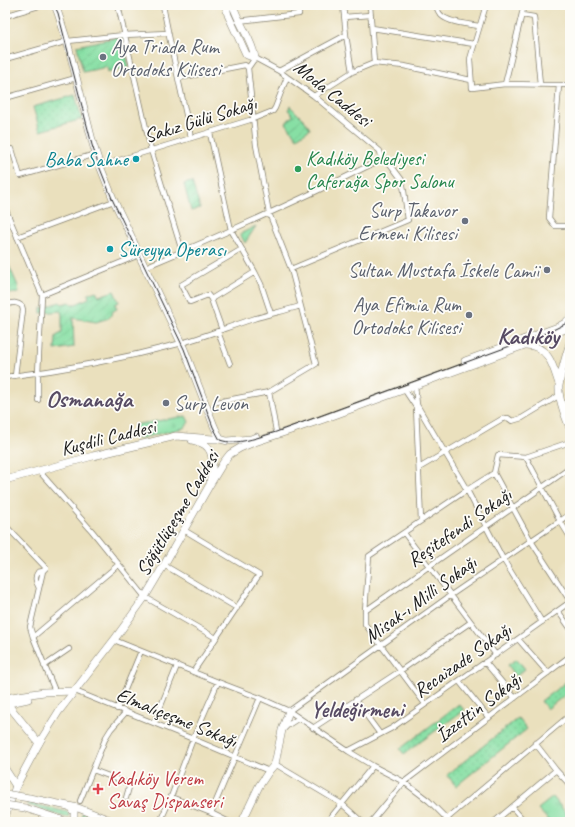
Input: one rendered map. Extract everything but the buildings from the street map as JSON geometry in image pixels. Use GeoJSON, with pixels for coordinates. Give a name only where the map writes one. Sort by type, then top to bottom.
{"type":"FeatureCollection","features":[{"type":"Feature","properties":{"kind":"main road"},"geometry":{"type":"LineString","coordinates":[[55,5],[67,41],[100,166],[114,201],[139,255],[182,343],[220,439]]}},
{"type":"Feature","properties":{"kind":"main road"},"geometry":{"type":"LineString","coordinates":[[233,5],[238,21],[254,52],[251,57]]}},
{"type":"Feature","properties":{"kind":"main road"},"geometry":{"type":"LineString","coordinates":[[226,7],[251,57]]}},
{"type":"Feature","properties":{"kind":"main road","name":"Söğütlüçeşme Caddesi"},"geometry":{"type":"LineString","coordinates":[[15,788],[38,743],[59,710],[114,640],[145,597],[209,486],[230,454],[252,443],[306,425],[544,338],[569,322]]}},
{"type":"Feature","properties":{"kind":"main road","name":"Söğütlüçeşme Caddesi"},"geometry":{"type":"LineString","coordinates":[[220,439],[227,441],[251,439],[276,431],[569,322]]}},
{"type":"Feature","properties":{"kind":"main road"},"geometry":{"type":"LineString","coordinates":[[559,386],[570,343]]}},
{"type":"Feature","properties":{"kind":"main road"},"geometry":{"type":"LineString","coordinates":[[523,345],[536,347],[548,355],[559,386],[566,418],[570,428]]}},
{"type":"Feature","properties":{"kind":"main road"},"geometry":{"type":"LineString","coordinates":[[176,436],[201,443],[206,445],[208,448],[213,467],[209,486]]}},
{"type":"Feature","properties":{"kind":"main road","name":"Kuşdili Caddesi"},"geometry":{"type":"LineString","coordinates":[[5,480],[176,436],[220,439]]}},
{"type":"Feature","properties":{"kind":"main road"},"geometry":{"type":"LineString","coordinates":[[6,702],[55,691],[73,693]]}},
{"type":"Feature","properties":{"kind":"main road"},"geometry":{"type":"LineString","coordinates":[[6,702],[73,693]]}},
{"type":"Feature","properties":{"kind":"main road"},"geometry":{"type":"LineString","coordinates":[[6,702],[38,743]]}},
{"type":"Feature","properties":{"kind":"main road"},"geometry":{"type":"LineString","coordinates":[[242,822],[259,786],[275,764],[282,730],[289,711]]}},
{"type":"Feature","properties":{"kind":"main road"},"geometry":{"type":"LineString","coordinates":[[5,769],[15,788],[5,817]]}},
{"type":"Feature","properties":{"kind":"main road"},"geometry":{"type":"LineString","coordinates":[[15,788],[5,803],[66,822],[71,821],[74,818],[74,812],[70,807]]}},
{"type":"Feature","properties":{"kind":"main road"},"geometry":{"type":"LineString","coordinates":[[5,794],[85,810],[114,822]]}},
{"type":"Feature","properties":{"kind":"street"},"geometry":{"type":"LineString","coordinates":[[5,16],[42,5]]}},
{"type":"Feature","properties":{"kind":"street"},"geometry":{"type":"LineString","coordinates":[[118,5],[150,150],[182,251]]}},
{"type":"Feature","properties":{"kind":"street"},"geometry":{"type":"LineString","coordinates":[[163,5],[191,138]]}},
{"type":"Feature","properties":{"kind":"street"},"geometry":{"type":"LineString","coordinates":[[238,21],[300,14],[299,5]]}},
{"type":"Feature","properties":{"kind":"street"},"geometry":{"type":"LineString","coordinates":[[343,5],[352,72]]}},
{"type":"Feature","properties":{"kind":"street"},"geometry":{"type":"LineString","coordinates":[[370,5],[374,63]]}},
{"type":"Feature","properties":{"kind":"street"},"geometry":{"type":"LineString","coordinates":[[436,5],[438,12],[442,17],[448,20],[479,26]]}},
{"type":"Feature","properties":{"kind":"street"},"geometry":{"type":"LineString","coordinates":[[486,5],[470,60],[472,88],[505,84],[570,85]]}},
{"type":"Feature","properties":{"kind":"street"},"geometry":{"type":"LineString","coordinates":[[505,84],[524,5]]}},
{"type":"Feature","properties":{"kind":"street"},"geometry":{"type":"LineString","coordinates":[[344,17],[371,15]]}},
{"type":"Feature","properties":{"kind":"street"},"geometry":{"type":"LineString","coordinates":[[522,15],[534,17],[540,85]]}},
{"type":"Feature","properties":{"kind":"street"},"geometry":{"type":"LineString","coordinates":[[372,28],[474,44]]}},
{"type":"Feature","properties":{"kind":"street"},"geometry":{"type":"LineString","coordinates":[[5,59],[67,41],[168,32]]}},
{"type":"Feature","properties":{"kind":"street"},"geometry":{"type":"LineString","coordinates":[[279,71],[346,35]]}},
{"type":"Feature","properties":{"kind":"street"},"geometry":{"type":"LineString","coordinates":[[217,402],[269,392],[316,364],[291,269],[269,213],[256,145],[246,66],[251,57]]}},
{"type":"Feature","properties":{"kind":"street"},"geometry":{"type":"LineString","coordinates":[[246,66],[251,57]]}},
{"type":"Feature","properties":{"kind":"street","name":"Moda Caddesi"},"geometry":{"type":"LineString","coordinates":[[251,57],[288,76],[314,96],[380,152],[380,160],[387,160],[402,180],[408,220],[291,269]]}},
{"type":"Feature","properties":{"kind":"street"},"geometry":{"type":"LineString","coordinates":[[314,96],[352,72],[374,63],[404,66],[471,80]]}},
{"type":"Feature","properties":{"kind":"street"},"geometry":{"type":"LineString","coordinates":[[179,78],[246,66]]}},
{"type":"Feature","properties":{"kind":"street","name":"Sakız Gülü Sokağı"},"geometry":{"type":"LineString","coordinates":[[100,166],[253,120],[273,111],[276,108],[288,76]]}},
{"type":"Feature","properties":{"kind":"street"},"geometry":{"type":"LineString","coordinates":[[5,98],[76,78]]}},
{"type":"Feature","properties":{"kind":"street"},"geometry":{"type":"LineString","coordinates":[[559,85],[550,218],[555,226],[570,226]]}},
{"type":"Feature","properties":{"kind":"street"},"geometry":{"type":"LineString","coordinates":[[210,133],[231,230],[261,284],[271,314]]}},
{"type":"Feature","properties":{"kind":"street"},"geometry":{"type":"LineString","coordinates":[[5,152],[12,149],[20,176],[96,154]]}},
{"type":"Feature","properties":{"kind":"street"},"geometry":{"type":"LineString","coordinates":[[145,267],[335,183],[380,160]]}},
{"type":"Feature","properties":{"kind":"street"},"geometry":{"type":"LineString","coordinates":[[17,237],[114,201]]}},
{"type":"Feature","properties":{"kind":"street"},"geometry":{"type":"LineString","coordinates":[[5,208],[42,295],[38,400]]}},
{"type":"Feature","properties":{"kind":"street"},"geometry":{"type":"LineString","coordinates":[[230,364],[212,300],[208,294],[190,302],[181,285],[242,249]]}},
{"type":"Feature","properties":{"kind":"street"},"geometry":{"type":"LineString","coordinates":[[42,295],[139,255]]}},
{"type":"Feature","properties":{"kind":"street"},"geometry":{"type":"LineString","coordinates":[[212,300],[255,272]]}},
{"type":"Feature","properties":{"kind":"street"},"geometry":{"type":"LineString","coordinates":[[5,305],[15,302],[22,306],[23,310],[15,376]]}},
{"type":"Feature","properties":{"kind":"street"},"geometry":{"type":"LineString","coordinates":[[5,377],[38,373],[116,359],[182,343],[254,319],[300,306]]}},
{"type":"Feature","properties":{"kind":"street"},"geometry":{"type":"LineString","coordinates":[[415,385],[417,405],[467,490],[503,559],[542,622]]}},
{"type":"Feature","properties":{"kind":"street"},"geometry":{"type":"LineString","coordinates":[[404,389],[416,407],[421,521]]}},
{"type":"Feature","properties":{"kind":"street"},"geometry":{"type":"LineString","coordinates":[[269,392],[276,431]]}},
{"type":"Feature","properties":{"kind":"street"},"geometry":{"type":"LineString","coordinates":[[419,468],[502,419],[508,418],[512,421],[522,418],[560,395]]}},
{"type":"Feature","properties":{"kind":"street"},"geometry":{"type":"LineString","coordinates":[[570,442],[526,457],[498,455],[494,473],[531,541],[570,602]]}},
{"type":"Feature","properties":{"kind":"street"},"geometry":{"type":"LineString","coordinates":[[526,457],[570,537]]}},
{"type":"Feature","properties":{"kind":"street","name":"Reşitefendi Sokağı"},"geometry":{"type":"LineString","coordinates":[[365,611],[542,486],[570,468]]}},
{"type":"Feature","properties":{"kind":"street"},"geometry":{"type":"LineString","coordinates":[[39,471],[92,531],[145,597],[216,638]]}},
{"type":"Feature","properties":{"kind":"street"},"geometry":{"type":"LineString","coordinates":[[425,704],[365,624],[369,556],[494,473]]}},
{"type":"Feature","properties":{"kind":"street","name":"Misak-ı Milli Sokağı"},"geometry":{"type":"LineString","coordinates":[[289,711],[450,595],[570,514]]}},
{"type":"Feature","properties":{"kind":"street"},"geometry":{"type":"LineString","coordinates":[[5,525],[44,569],[30,627],[55,691]]}},
{"type":"Feature","properties":{"kind":"street"},"geometry":{"type":"LineString","coordinates":[[184,530],[259,575],[193,672]]}},
{"type":"Feature","properties":{"kind":"street"},"geometry":{"type":"LineString","coordinates":[[404,533],[496,654]]}},
{"type":"Feature","properties":{"kind":"street"},"geometry":{"type":"LineString","coordinates":[[33,637],[118,565]]}},
{"type":"Feature","properties":{"kind":"street"},"geometry":{"type":"LineString","coordinates":[[164,565],[237,608]]}},
{"type":"Feature","properties":{"kind":"street","name":"Recaizade Sokağı"},"geometry":{"type":"LineString","coordinates":[[348,751],[392,728],[570,602]]}},
{"type":"Feature","properties":{"kind":"street"},"geometry":{"type":"LineString","coordinates":[[558,611],[570,628]]}},
{"type":"Feature","properties":{"kind":"street"},"geometry":{"type":"LineString","coordinates":[[313,728],[471,622]]}},
{"type":"Feature","properties":{"kind":"street"},"geometry":{"type":"LineString","coordinates":[[518,639],[548,673]]}},
{"type":"Feature","properties":{"kind":"street"},"geometry":{"type":"LineString","coordinates":[[114,640],[289,711],[348,751],[404,782],[429,801],[447,821],[570,715]]}},
{"type":"Feature","properties":{"kind":"street"},"geometry":{"type":"LineString","coordinates":[[44,666],[69,649]]}},
{"type":"Feature","properties":{"kind":"street"},"geometry":{"type":"LineString","coordinates":[[117,708],[141,651]]}},
{"type":"Feature","properties":{"kind":"street","name":"İzzettin Sokağı"},"geometry":{"type":"LineString","coordinates":[[371,822],[404,782],[570,656]]}},
{"type":"Feature","properties":{"kind":"street"},"geometry":{"type":"LineString","coordinates":[[485,662],[514,698]]}},
{"type":"Feature","properties":{"kind":"street"},"geometry":{"type":"LineString","coordinates":[[154,723],[177,666]]}},
{"type":"Feature","properties":{"kind":"street"},"geometry":{"type":"LineString","coordinates":[[459,681],[488,718]]}},
{"type":"Feature","properties":{"kind":"street"},"geometry":{"type":"LineString","coordinates":[[160,822],[193,739],[218,682]]}},
{"type":"Feature","properties":{"kind":"street","name":"Elmalıçeşme Sokağı"},"geometry":{"type":"LineString","coordinates":[[73,693],[117,708],[269,771]]}},
{"type":"Feature","properties":{"kind":"street"},"geometry":{"type":"LineString","coordinates":[[211,813],[260,698]]}},
{"type":"Feature","properties":{"kind":"street"},"geometry":{"type":"LineString","coordinates":[[355,700],[380,734]]}},
{"type":"Feature","properties":{"kind":"street"},"geometry":{"type":"LineString","coordinates":[[80,801],[108,733],[126,712]]}},
{"type":"Feature","properties":{"kind":"street"},"geometry":{"type":"LineString","coordinates":[[282,730],[299,718]]}},
{"type":"Feature","properties":{"kind":"street"},"geometry":{"type":"LineString","coordinates":[[536,743],[556,770],[570,785]]}},
{"type":"Feature","properties":{"kind":"street"},"geometry":{"type":"LineString","coordinates":[[275,764],[342,804],[362,822]]}},
{"type":"Feature","properties":{"kind":"street"},"geometry":{"type":"LineString","coordinates":[[327,822],[373,766]]}},
{"type":"Feature","properties":{"kind":"street"},"geometry":{"type":"LineString","coordinates":[[93,770],[130,784],[126,798]]}},
{"type":"Feature","properties":{"kind":"street"},"geometry":{"type":"LineString","coordinates":[[494,822],[556,770]]}},
{"type":"Feature","properties":{"kind":"street"},"geometry":{"type":"LineString","coordinates":[[171,797],[229,822]]}},
{"type":"Feature","properties":{"kind":"street"},"geometry":{"type":"LineString","coordinates":[[512,807],[525,822]]}},
{"type":"Feature","properties":{"kind":"green space","name":"Aya Triada Rum Ortodoks Kilisesi"},"geometry":{"type":"Polygon","coordinates":[[[122,36],[129,67],[108,72],[107,67],[83,72],[77,46],[122,36]]]}},
{"type":"Feature","properties":{"kind":"green space"},"geometry":{"type":"Polygon","coordinates":[[[75,95],[82,119],[40,131],[33,107],[75,95]]]}},
{"type":"Feature","properties":{"kind":"green space"},"geometry":{"type":"Polygon","coordinates":[[[290,106],[305,121],[310,129],[297,138],[286,123],[293,115],[288,110],[290,106]]]}},
{"type":"Feature","properties":{"kind":"green space"},"geometry":{"type":"Polygon","coordinates":[[[192,182],[200,208],[191,211],[184,184],[192,182]]]}},
{"type":"Feature","properties":{"kind":"green space"},"geometry":{"type":"Polygon","coordinates":[[[256,226],[245,243],[240,234],[256,226]]]}},
{"type":"Feature","properties":{"kind":"green space"},"geometry":{"type":"Polygon","coordinates":[[[5,257],[18,286],[19,293],[5,294],[5,257]]]}},
{"type":"Feature","properties":{"kind":"green space"},"geometry":{"type":"Polygon","coordinates":[[[96,291],[99,296],[114,291],[119,302],[115,304],[117,309],[113,311],[109,318],[96,322],[73,318],[74,347],[55,350],[56,336],[62,333],[61,311],[41,313],[41,308],[60,302],[62,304],[70,302],[71,304],[76,304],[89,298],[88,294],[96,291]]]}},
{"type":"Feature","properties":{"kind":"green space"},"geometry":{"type":"Polygon","coordinates":[[[570,350],[570,402],[566,376],[570,350]]]}},
{"type":"Feature","properties":{"kind":"green space"},"geometry":{"type":"Polygon","coordinates":[[[186,416],[189,422],[184,428],[137,439],[134,425],[186,416]]]}},
{"type":"Feature","properties":{"kind":"green space"},"geometry":{"type":"Polygon","coordinates":[[[517,659],[525,669],[516,676],[508,665],[517,659]]]}},
{"type":"Feature","properties":{"kind":"green space"},"geometry":{"type":"Polygon","coordinates":[[[570,679],[570,691],[547,709],[541,701],[570,679]]]}},
{"type":"Feature","properties":{"kind":"green space"},"geometry":{"type":"Polygon","coordinates":[[[459,704],[464,710],[404,754],[400,749],[459,704]]]}},
{"type":"Feature","properties":{"kind":"green space"},"geometry":{"type":"Polygon","coordinates":[[[518,718],[527,729],[456,786],[447,775],[518,718]]]}},
{"type":"Feature","properties":{"kind":"green space"},"geometry":{"type":"Polygon","coordinates":[[[553,797],[570,818],[565,822],[550,822],[538,809],[553,797]]]}},
{"type":"Feature","properties":{"kind":"green space"},"geometry":{"type":"Polygon","coordinates":[[[29,803],[67,812],[69,816],[64,817],[28,805],[29,803]]]}},
{"type":"Feature","properties":{"kind":"green space"},"geometry":{"type":"Polygon","coordinates":[[[82,813],[108,822],[81,822],[82,813]]]}},
{"type":"Feature","properties":{"kind":"tram line"},"geometry":{"type":"LineString","coordinates":[[54,5],[58,13],[92,145],[99,166],[113,201],[184,349],[213,427],[220,440],[226,442],[241,441],[276,432],[551,331],[565,324],[570,319]]}},
{"type":"Feature","properties":{"kind":"place","name":"Aya Triada Rum Ortodoks Kilisesi"},"geometry":{"type":"Point","coordinates":[103,57]}},
{"type":"Feature","properties":{"kind":"place","name":"Baba Sahne"},"geometry":{"type":"Point","coordinates":[136,159]}},
{"type":"Feature","properties":{"kind":"place","name":"Kadıköy Belediyesi Caferağa Spor Salonu"},"geometry":{"type":"Point","coordinates":[298,169]}},
{"type":"Feature","properties":{"kind":"place","name":"Surp Takavor Ermeni Kilisesi"},"geometry":{"type":"Point","coordinates":[465,221]}},
{"type":"Feature","properties":{"kind":"place","name":"Süreyya Operası"},"geometry":{"type":"Point","coordinates":[110,249]}},
{"type":"Feature","properties":{"kind":"place","name":"Sultan Mustafa İskele Camii"},"geometry":{"type":"Point","coordinates":[547,270]}},
{"type":"Feature","properties":{"kind":"place","name":"Aya Efimia Rum Ortodoks Kilisesi"},"geometry":{"type":"Point","coordinates":[469,315]}},
{"type":"Feature","properties":{"kind":"place","name":"Surp Levon"},"geometry":{"type":"Point","coordinates":[166,403]}},
{"type":"Feature","properties":{"kind":"place","name":"Kadıköy Verem Savaş Dispanseri"},"geometry":{"type":"Point","coordinates":[98,789]}},
{"type":"Feature","properties":{"kind":"district","name":"Kadıköy"},"geometry":{"type":"Point","coordinates":[528,336]}},
{"type":"Feature","properties":{"kind":"district","name":"Osmanağa"},"geometry":{"type":"Point","coordinates":[89,399]}},
{"type":"Feature","properties":{"kind":"district","name":"Yeldeğirmeni"},"geometry":{"type":"Point","coordinates":[357,709]}}]}
